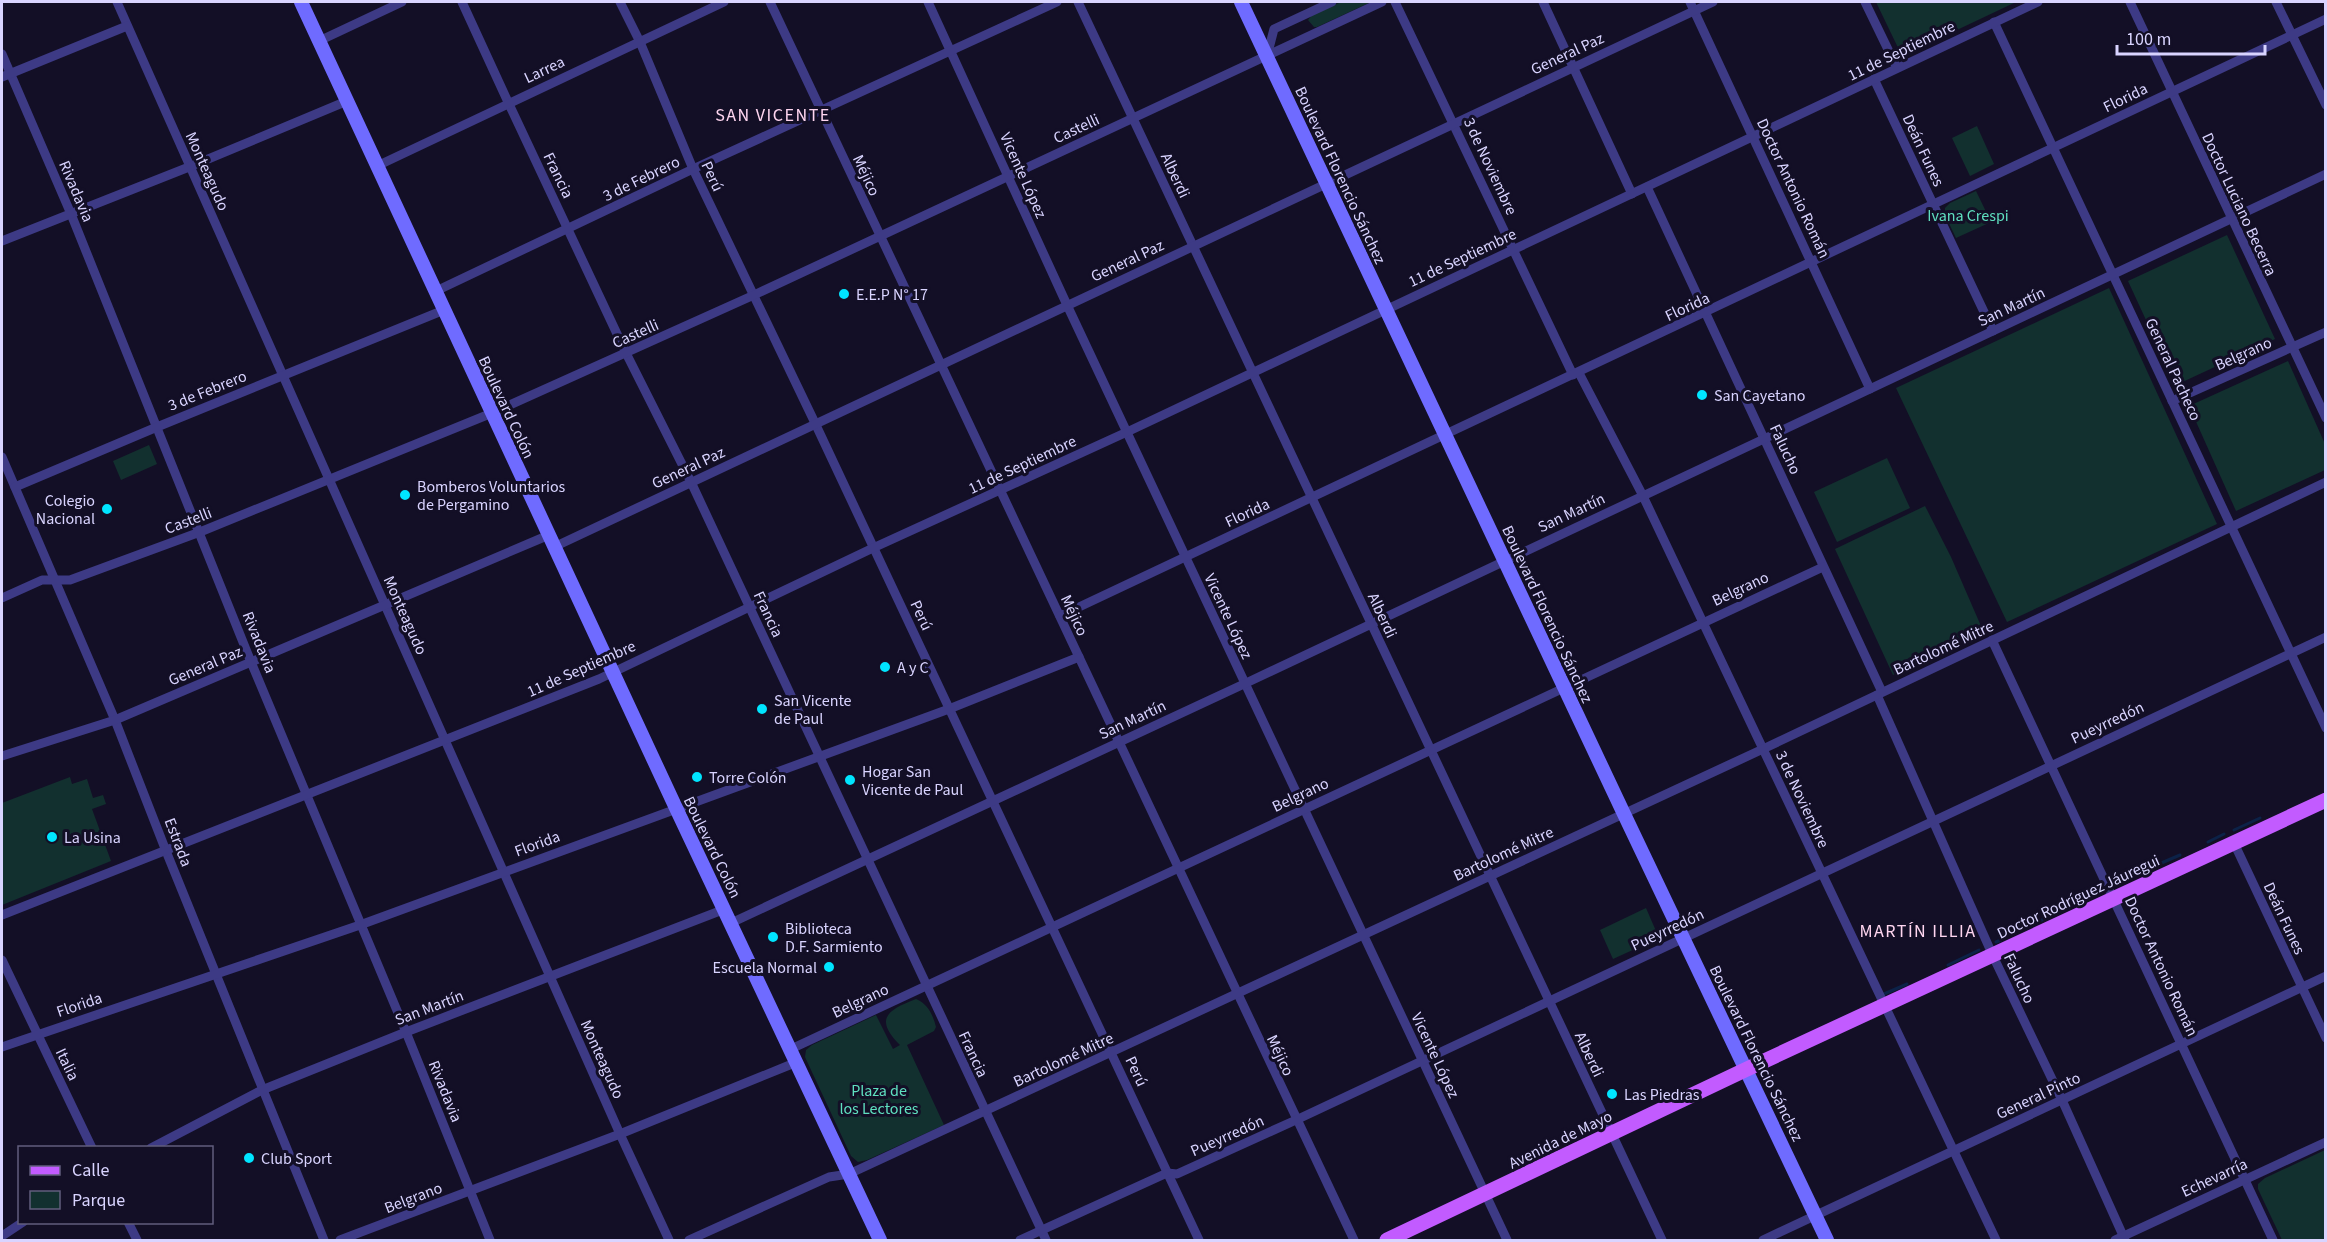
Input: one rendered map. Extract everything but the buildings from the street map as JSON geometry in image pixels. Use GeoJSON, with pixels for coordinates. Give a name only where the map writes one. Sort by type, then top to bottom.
{"type":"FeatureCollection","features":[{"type":"Feature","properties":{"kind":"main road","name":"Boulevard Colón"},"geometry":{"type":"LineString","coordinates":[[301,2],[790,1049]]}},
{"type":"Feature","properties":{"kind":"main road","name":"Boulevard Florencio Sánchez"},"geometry":{"type":"LineString","coordinates":[[1241,2],[1827,1240]]}},
{"type":"Feature","properties":{"kind":"main road","name":"Doctor Rodríguez Jáuregui"},"geometry":{"type":"LineString","coordinates":[[1747,1069],[2325,800]]}},
{"type":"Feature","properties":{"kind":"main road"},"geometry":{"type":"LineString","coordinates":[[790,1049],[880,1240]]}},
{"type":"Feature","properties":{"kind":"main road","name":"Avenida de Mayo"},"geometry":{"type":"LineString","coordinates":[[1387,1240],[1747,1069]]}},
{"type":"Feature","properties":{"kind":"street","name":"Monteagudo"},"geometry":{"type":"LineString","coordinates":[[117,2],[669,1240]]}},
{"type":"Feature","properties":{"kind":"street"},"geometry":{"type":"LineString","coordinates":[[319,41],[402,2]]}},
{"type":"Feature","properties":{"kind":"street","name":"Francia"},"geometry":{"type":"LineString","coordinates":[[462,2],[626,353],[691,482],[866,860],[1046,1240]]}},
{"type":"Feature","properties":{"kind":"street","name":"Perú"},"geometry":{"type":"LineString","coordinates":[[620,2],[693,169],[815,423],[1199,1240]]}},
{"type":"Feature","properties":{"kind":"street","name":"Larrea"},"geometry":{"type":"LineString","coordinates":[[377,166],[508,102],[724,2]]}},
{"type":"Feature","properties":{"kind":"street","name":"Méjico"},"geometry":{"type":"LineString","coordinates":[[770,2],[1176,867],[1354,1240]]}},
{"type":"Feature","properties":{"kind":"street","name":"Vicente López"},"geometry":{"type":"LineString","coordinates":[[928,2],[1244,684],[1507,1240]]}},
{"type":"Feature","properties":{"kind":"street","name":"3 de Febrero"},"geometry":{"type":"LineString","coordinates":[[436,291],[693,169],[1057,2]]}},
{"type":"Feature","properties":{"kind":"street","name":"Alberdi"},"geometry":{"type":"LineString","coordinates":[[1078,2],[1662,1240]]}},
{"type":"Feature","properties":{"kind":"street"},"geometry":{"type":"LineString","coordinates":[[1267,56],[1274,29],[1332,2]]}},
{"type":"Feature","properties":{"kind":"street","name":"Castelli"},"geometry":{"type":"LineString","coordinates":[[2,598],[42,580],[70,580],[200,532],[492,413],[754,295],[1382,2]]}},
{"type":"Feature","properties":{"kind":"street","name":"3 de Noviembre"},"geometry":{"type":"LineString","coordinates":[[1395,2],[1576,374],[1642,494],[1996,1240]]}},
{"type":"Feature","properties":{"kind":"street"},"geometry":{"type":"LineString","coordinates":[[1543,2],[1632,194]]}},
{"type":"Feature","properties":{"kind":"street","name":"General Paz"},"geometry":{"type":"LineString","coordinates":[[2,756],[115,720],[385,606],[552,541],[691,482],[1574,66],[1692,6],[1713,2]]}},
{"type":"Feature","properties":{"kind":"street"},"geometry":{"type":"LineString","coordinates":[[1865,2],[1897,68]]}},
{"type":"Feature","properties":{"kind":"street","name":"11 de Septiembre"},"geometry":{"type":"LineString","coordinates":[[2,915],[599,679],[873,548],[1253,373],[2038,2]]}},
{"type":"Feature","properties":{"kind":"street","name":"Doctor Luciano Becerra"},"geometry":{"type":"LineString","coordinates":[[2130,2],[2325,418]]}},
{"type":"Feature","properties":{"kind":"street"},"geometry":{"type":"LineString","coordinates":[[2276,2],[2325,105]]}},
{"type":"Feature","properties":{"kind":"street","name":"Doctor Antonio Román"},"geometry":{"type":"LineString","coordinates":[[1692,6],[1870,389]]}},
{"type":"Feature","properties":{"kind":"street","name":"Florida"},"geometry":{"type":"LineString","coordinates":[[1060,616],[1312,499],[1445,434],[1706,314],[2325,19]]}},
{"type":"Feature","properties":{"kind":"street","name":"General Pacheco"},"geometry":{"type":"LineString","coordinates":[[1994,22],[2325,728]]}},
{"type":"Feature","properties":{"kind":"street"},"geometry":{"type":"LineString","coordinates":[[6,76],[128,26]]}},
{"type":"Feature","properties":{"kind":"street","name":"Rivadavia"},"geometry":{"type":"LineString","coordinates":[[2,54],[6,76],[71,214],[251,662],[406,1032],[490,1240]]}},
{"type":"Feature","properties":{"kind":"street","name":"Deán Funes"},"geometry":{"type":"LineString","coordinates":[[1874,79],[1993,331]]}},
{"type":"Feature","properties":{"kind":"street"},"geometry":{"type":"LineString","coordinates":[[2,241],[347,101]]}},
{"type":"Feature","properties":{"kind":"street","name":"San Martín"},"geometry":{"type":"LineString","coordinates":[[731,923],[1244,684],[1642,494],[2325,174]]}},
{"type":"Feature","properties":{"kind":"street","name":"Falucho"},"geometry":{"type":"LineString","coordinates":[[1647,187],[1823,567],[1993,956],[2062,1100],[2121,1239]]}},
{"type":"Feature","properties":{"kind":"street","name":"3 de Febrero"},"geometry":{"type":"LineString","coordinates":[[15,487],[444,310]]}},
{"type":"Feature","properties":{"kind":"street","name":"Belgrano"},"geometry":{"type":"LineString","coordinates":[[2172,401],[2325,332]]}},
{"type":"Feature","properties":{"kind":"street","name":"Estrada"},"geometry":{"type":"LineString","coordinates":[[2,457],[115,720],[215,974],[324,1240]]}},
{"type":"Feature","properties":{"kind":"street","name":"Bartolomé Mitre"},"geometry":{"type":"LineString","coordinates":[[689,1240],[829,1178],[849,1174],[985,1112],[1763,749],[2325,482]]}},
{"type":"Feature","properties":{"kind":"street","name":"Belgrano"},"geometry":{"type":"LineString","coordinates":[[790,1049],[1823,567]]}},
{"type":"Feature","properties":{"kind":"street","name":"Pueyrredón"},"geometry":{"type":"LineString","coordinates":[[1020,1240],[1167,1173],[1177,1174],[1422,1062],[2325,636]]}},
{"type":"Feature","properties":{"kind":"street","name":"Doctor Antonio Román"},"geometry":{"type":"LineString","coordinates":[[1992,640],[2273,1240]]}},
{"type":"Feature","properties":{"kind":"street","name":"Florida"},"geometry":{"type":"LineString","coordinates":[[2,1047],[360,925],[949,709],[1079,657]]}},
{"type":"Feature","properties":{"kind":"street","name":"Deán Funes"},"geometry":{"type":"LineString","coordinates":[[2234,843],[2325,1038]]}},
{"type":"Feature","properties":{"kind":"street","name":"San Martín"},"geometry":{"type":"LineString","coordinates":[[155,1146],[262,1090],[725,909]]}},
{"type":"Feature","properties":{"kind":"street","name":"Italia"},"geometry":{"type":"LineString","coordinates":[[2,960],[91,1146]]}},
{"type":"Feature","properties":{"kind":"street","name":"General Pinto"},"geometry":{"type":"LineString","coordinates":[[1763,1240],[2325,976]]}},
{"type":"Feature","properties":{"kind":"street","name":"Belgrano"},"geometry":{"type":"LineString","coordinates":[[340,1240],[620,1134],[797,1062]]}},
{"type":"Feature","properties":{"kind":"street","name":"Echevarría"},"geometry":{"type":"LineString","coordinates":[[2121,1239],[2325,1142]]}},
{"type":"Feature","properties":{"kind":"street"},"geometry":{"type":"LineString","coordinates":[[2,1236],[20,1224]]}},
{"type":"Feature","properties":{"kind":"street"},"geometry":{"type":"LineString","coordinates":[[129,1224],[137,1240]]}},
{"type":"Feature","properties":{"kind":"green space"},"geometry":{"type":"Polygon","coordinates":[[[1341,2],[1371,2],[1317,27],[1314,27],[1308,20],[1312,15],[1341,2]]]}},
{"type":"Feature","properties":{"kind":"green space"},"geometry":{"type":"Polygon","coordinates":[[[1876,2],[2016,2],[1902,56],[1876,2]]]}},
{"type":"Feature","properties":{"kind":"green space"},"geometry":{"type":"Polygon","coordinates":[[[1977,126],[1994,164],[1970,176],[1952,138],[1977,126]]]}},
{"type":"Feature","properties":{"kind":"green space","name":"Ivana Crespi"},"geometry":{"type":"Polygon","coordinates":[[[1976,191],[1991,222],[1956,238],[1945,215],[1945,208],[1950,203],[1976,191]]]}},
{"type":"Feature","properties":{"kind":"green space"},"geometry":{"type":"Polygon","coordinates":[[[2227,235],[2275,339],[2176,385],[2128,281],[2227,235]]]}},
{"type":"Feature","properties":{"kind":"green space"},"geometry":{"type":"Polygon","coordinates":[[[2109,288],[2217,524],[2007,622],[1896,388],[2109,288]]]}},
{"type":"Feature","properties":{"kind":"green space"},"geometry":{"type":"Polygon","coordinates":[[[2288,361],[2325,444],[2325,470],[2236,511],[2189,406],[2288,361]]]}},
{"type":"Feature","properties":{"kind":"green space"},"geometry":{"type":"Polygon","coordinates":[[[149,445],[157,464],[121,480],[113,461],[149,445]]]}},
{"type":"Feature","properties":{"kind":"green space"},"geometry":{"type":"Polygon","coordinates":[[[1887,458],[1910,508],[1837,542],[1814,492],[1887,458]]]}},
{"type":"Feature","properties":{"kind":"green space"},"geometry":{"type":"Polygon","coordinates":[[[1925,506],[1951,557],[1984,633],[1893,675],[1835,549],[1925,506]]]}},
{"type":"Feature","properties":{"kind":"green space","name":"La Usina"},"geometry":{"type":"Polygon","coordinates":[[[70,777],[72,784],[87,779],[93,798],[103,795],[106,804],[92,809],[111,861],[2,905],[2,803],[70,777]]]}},
{"type":"Feature","properties":{"kind":"green space"},"geometry":{"type":"Polygon","coordinates":[[[1646,908],[1659,938],[1613,959],[1600,930],[1646,908]]]}},
{"type":"Feature","properties":{"kind":"green space","name":"Plaza de los Lectores"},"geometry":{"type":"Polygon","coordinates":[[[916,999],[929,1010],[936,1027],[934,1031],[907,1045],[944,1125],[858,1162],[851,1156],[805,1057],[806,1050],[876,1015],[893,1049],[900,1045],[887,1028],[887,1016],[898,1007],[916,999]]]}},
{"type":"Feature","properties":{"kind":"green space"},"geometry":{"type":"Polygon","coordinates":[[[2325,1150],[2325,1240],[2282,1240],[2258,1189],[2258,1184],[2265,1178],[2325,1150]]]}},
{"type":"Feature","properties":{"kind":"waterway"},"geometry":{"type":"LineString","coordinates":[[2234,830],[2260,818]]}},
{"type":"Feature","properties":{"kind":"waterway"},"geometry":{"type":"LineString","coordinates":[[2208,842],[2224,834]]}},
{"type":"Feature","properties":{"kind":"waterway"},"geometry":{"type":"LineString","coordinates":[[2159,864],[2180,855]]}},
{"type":"Feature","properties":{"kind":"waterway"},"geometry":{"type":"LineString","coordinates":[[2116,884],[2145,871]]}},
{"type":"Feature","properties":{"kind":"waterway"},"geometry":{"type":"LineString","coordinates":[[2026,928],[2072,905]]}},
{"type":"Feature","properties":{"kind":"waterway"},"geometry":{"type":"LineString","coordinates":[[1996,942],[2001,940]]}},
{"type":"Feature","properties":{"kind":"waterway"},"geometry":{"type":"LineString","coordinates":[[1948,965],[1979,950]]}},
{"type":"Feature","properties":{"kind":"waterway"},"geometry":{"type":"LineString","coordinates":[[1884,994],[1907,984]]}},
{"type":"Feature","properties":{"kind":"place","name":"E.E.P N° 17"},"geometry":{"type":"Point","coordinates":[844,294]}},
{"type":"Feature","properties":{"kind":"place","name":"San Cayetano"},"geometry":{"type":"Point","coordinates":[1702,395]}},
{"type":"Feature","properties":{"kind":"place","name":"Bomberos Voluntarios de Pergamino"},"geometry":{"type":"Point","coordinates":[405,495]}},
{"type":"Feature","properties":{"kind":"place","name":"Colegio Nacional"},"geometry":{"type":"Point","coordinates":[107,509]}},
{"type":"Feature","properties":{"kind":"place","name":"A y C"},"geometry":{"type":"Point","coordinates":[885,667]}},
{"type":"Feature","properties":{"kind":"place","name":"San Vicente de Paul"},"geometry":{"type":"Point","coordinates":[762,709]}},
{"type":"Feature","properties":{"kind":"place","name":"Torre Colón"},"geometry":{"type":"Point","coordinates":[697,777]}},
{"type":"Feature","properties":{"kind":"place","name":"Hogar San Vicente de Paul"},"geometry":{"type":"Point","coordinates":[850,780]}},
{"type":"Feature","properties":{"kind":"place","name":"La Usina"},"geometry":{"type":"Point","coordinates":[52,837]}},
{"type":"Feature","properties":{"kind":"place","name":"Biblioteca D.F. Sarmiento"},"geometry":{"type":"Point","coordinates":[773,937]}},
{"type":"Feature","properties":{"kind":"place","name":"Escuela Normal"},"geometry":{"type":"Point","coordinates":[829,967]}},
{"type":"Feature","properties":{"kind":"place","name":"Las Piedras"},"geometry":{"type":"Point","coordinates":[1612,1094]}},
{"type":"Feature","properties":{"kind":"place","name":"Club Sport"},"geometry":{"type":"Point","coordinates":[249,1158]}},
{"type":"Feature","properties":{"kind":"district","name":"SAN VICENTE"},"geometry":{"type":"Point","coordinates":[773,115]}},
{"type":"Feature","properties":{"kind":"district","name":"MARTÍN ILLIA"},"geometry":{"type":"Point","coordinates":[1918,931]}}]}
